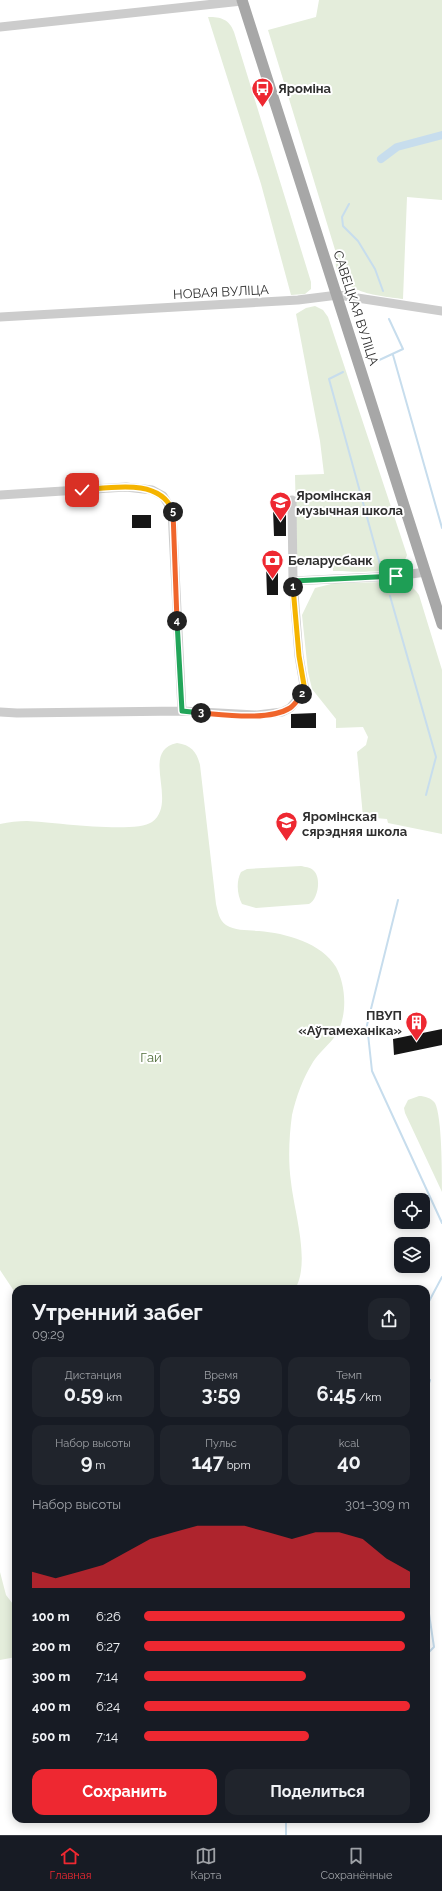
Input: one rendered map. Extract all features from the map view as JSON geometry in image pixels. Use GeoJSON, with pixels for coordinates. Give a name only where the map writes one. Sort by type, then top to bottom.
{"type":"FeatureCollection","features":[{"type":"Feature","properties":{"kind":"main road","name":"САВЕЦКАЯ ВУЛІЦА"},"geometry":{"type":"LineString","coordinates":[[242,1],[338,295],[442,624]]}},
{"type":"Feature","properties":{"kind":"street"},"geometry":{"type":"LineString","coordinates":[[0,27],[242,1]]}},
{"type":"Feature","properties":{"kind":"street","name":"НОВАЯ ВУЛІЦА"},"geometry":{"type":"LineString","coordinates":[[0,317],[298,300],[338,295],[442,311]]}},
{"type":"Feature","properties":{"kind":"street"},"geometry":{"type":"LineString","coordinates":[[0,494],[126,487],[152,490],[163,496],[172,510],[182,711]]}},
{"type":"Feature","properties":{"kind":"street"},"geometry":{"type":"LineString","coordinates":[[0,712],[182,711],[257,715],[282,712],[294,704],[305,691],[299,656],[293,581],[292,500]]}},
{"type":"Feature","properties":{"kind":"street"},"geometry":{"type":"LineString","coordinates":[[293,581],[396,576],[426,572]]}},
{"type":"Feature","properties":{"kind":"green space"},"geometry":{"type":"Polygon","coordinates":[[[319,0],[442,0],[442,200],[407,197],[403,299],[380,296],[357,290],[347,284],[340,276],[336,266],[336,253],[268,30],[316,17],[319,0]]]}},
{"type":"Feature","properties":{"kind":"green space"},"geometry":{"type":"Polygon","coordinates":[[[208,17],[224,20],[230,24],[234,32],[311,282],[311,289],[305,294],[291,295],[261,184],[208,17]]]}},
{"type":"Feature","properties":{"kind":"green space"},"geometry":{"type":"Polygon","coordinates":[[[315,306],[323,310],[328,317],[407,555],[403,562],[396,567],[386,570],[363,572],[333,571],[331,556],[297,558],[295,475],[324,474],[320,441],[296,314],[306,308],[315,306]]]}},
{"type":"Feature","properties":{"kind":"green space"},"geometry":{"type":"Polygon","coordinates":[[[391,582],[410,586],[414,588],[419,595],[442,670],[442,834],[388,823],[387,819],[363,817],[357,752],[366,745],[368,737],[363,727],[336,728],[336,719],[312,689],[308,672],[302,615],[315,588],[335,583],[391,582]]]}},
{"type":"Feature","properties":{"kind":"green space","name":"Гай"},"geometry":{"type":"Polygon","coordinates":[[[177,743],[190,747],[197,756],[200,765],[216,904],[222,921],[226,925],[233,928],[280,934],[302,941],[322,952],[330,959],[340,975],[344,994],[344,1004],[338,1032],[309,1068],[300,1088],[292,1115],[289,1166],[302,1251],[300,1278],[297,1285],[12,1285],[12,1288],[0,1270],[0,824],[27,821],[129,827],[152,822],[159,813],[162,802],[160,766],[161,756],[166,748],[177,743]]]}},
{"type":"Feature","properties":{"kind":"green space"},"geometry":{"type":"Polygon","coordinates":[[[301,866],[312,869],[316,873],[318,883],[317,893],[315,898],[309,904],[256,908],[242,904],[238,888],[238,880],[241,872],[247,869],[301,866]]]}},
{"type":"Feature","properties":{"kind":"green space"},"geometry":{"type":"Polygon","coordinates":[[[419,1096],[432,1100],[435,1103],[437,1110],[441,1145],[442,1192],[405,1113],[404,1108],[408,1100],[419,1096]]]}},
{"type":"Feature","properties":{"kind":"green space"},"geometry":{"type":"Polygon","coordinates":[[[0,1572],[6,1595],[12,1603],[12,1658],[0,1660],[0,1572]]]}},
{"type":"Feature","properties":{"kind":"building","name":"Яромінская музычная школа"},"geometry":{"type":"Polygon","coordinates":[[[273,509],[286,509],[286,536],[274,536],[273,509]]]}},
{"type":"Feature","properties":{"kind":"building"},"geometry":{"type":"Polygon","coordinates":[[[132,515],[151,515],[151,528],[132,528],[132,515]]]}},
{"type":"Feature","properties":{"kind":"building","name":"Беларусбанк"},"geometry":{"type":"Polygon","coordinates":[[[266,565],[278,565],[278,595],[267,595],[266,565]]]}},
{"type":"Feature","properties":{"kind":"building"},"geometry":{"type":"Polygon","coordinates":[[[316,713],[316,728],[291,728],[291,714],[316,713]]]}},
{"type":"Feature","properties":{"kind":"building","name":"ПВУП «Аўтамеханіка»"},"geometry":{"type":"Polygon","coordinates":[[[442,1029],[442,1045],[394,1055],[393,1039],[442,1029]]]}},
{"type":"Feature","properties":{"kind":"waterway"},"geometry":{"type":"LineString","coordinates":[[381,159],[397,147],[442,135]]}},
{"type":"Feature","properties":{"kind":"waterway"},"geometry":{"type":"LineString","coordinates":[[349,204],[342,217],[343,226],[358,241],[375,269],[383,291]]}},
{"type":"Feature","properties":{"kind":"waterway"},"geometry":{"type":"LineString","coordinates":[[375,362],[403,349],[389,319]]}},
{"type":"Feature","properties":{"kind":"waterway"},"geometry":{"type":"LineString","coordinates":[[393,355],[442,528]]}},
{"type":"Feature","properties":{"kind":"waterway"},"geometry":{"type":"LineString","coordinates":[[343,372],[329,379],[381,568]]}},
{"type":"Feature","properties":{"kind":"waterway"},"geometry":{"type":"LineString","coordinates":[[390,596],[436,757],[426,795]]}},
{"type":"Feature","properties":{"kind":"waterway"},"geometry":{"type":"LineString","coordinates":[[398,900],[367,1025],[372,1071],[442,1223]]}},
{"type":"Feature","properties":{"kind":"waterway"},"geometry":{"type":"LineString","coordinates":[[430,1300],[442,1277]]}},
{"type":"Feature","properties":{"kind":"waterway"},"geometry":{"type":"LineString","coordinates":[[430,1620],[434,1647],[430,1651]]}},
{"type":"Feature","properties":{"kind":"waterway"},"geometry":{"type":"LineString","coordinates":[[286,1823],[286,1835]]}},
{"type":"Feature","properties":{"kind":"place","name":"Яроміна"},"geometry":{"type":"Point","coordinates":[263,108]}},
{"type":"Feature","properties":{"kind":"place","name":"Яромінская музычная школа"},"geometry":{"type":"Point","coordinates":[280,522]}},
{"type":"Feature","properties":{"kind":"place","name":"Беларусбанк"},"geometry":{"type":"Point","coordinates":[272,580]}},
{"type":"Feature","properties":{"kind":"place","name":"Яромінская сярэдняя школа"},"geometry":{"type":"Point","coordinates":[286,842]}},
{"type":"Feature","properties":{"kind":"place","name":"ПВУП «Аўтамеханіка»"},"geometry":{"type":"Point","coordinates":[417,1042]}},
{"type":"Feature","properties":{"kind":"route"},"geometry":{"type":"LineString","coordinates":[[82,490],[126,487],[152,490],[163,496],[172,510],[182,711],[231,715],[257,715],[282,712],[290,708],[305,691],[299,656],[293,581],[396,576]]}}]}
